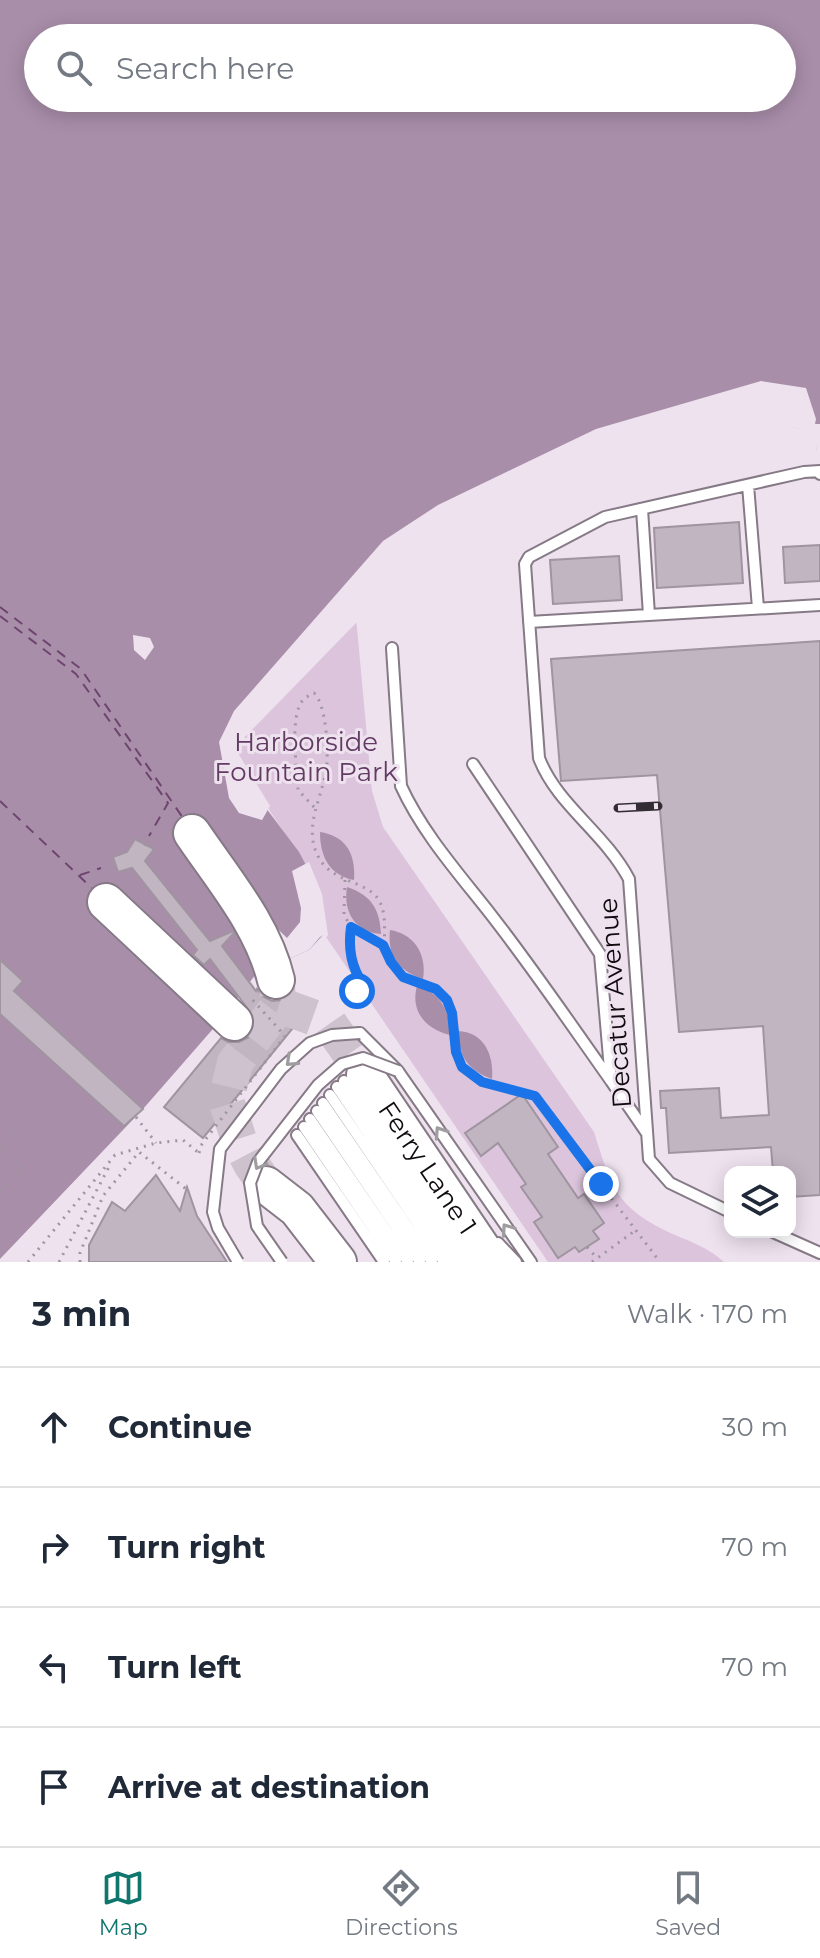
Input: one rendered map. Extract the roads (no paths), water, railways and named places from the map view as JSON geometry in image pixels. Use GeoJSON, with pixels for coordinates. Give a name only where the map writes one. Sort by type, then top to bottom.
{"type":"FeatureCollection","features":[{"type":"Feature","properties":{"kind":"highway"},"geometry":{"type":"LineString","coordinates":[[106,902],[254,1000],[269,953],[192,833]]}},
{"type":"Feature","properties":{"kind":"highway","name":"Ferry Lane 1"},"geometry":{"type":"LineString","coordinates":[[334,1098],[490,1258]]}},
{"type":"Feature","properties":{"kind":"highway"},"geometry":{"type":"LineString","coordinates":[[312,1262],[279,1215],[266,1185],[297,1209],[338,1262]]}},
{"type":"Feature","properties":{"kind":"lane","name":"Decatur Avenue"},"geometry":{"type":"LineString","coordinates":[[724,1209],[670,1183],[649,1159],[629,879],[616,855],[547,780],[539,758],[525,564],[529,557],[605,517],[820,472]]}},
{"type":"Feature","properties":{"kind":"lane"},"geometry":{"type":"LineString","coordinates":[[748,485],[758,608]]}},
{"type":"Feature","properties":{"kind":"lane"},"geometry":{"type":"LineString","coordinates":[[642,509],[649,615]]}},
{"type":"Feature","properties":{"kind":"lane"},"geometry":{"type":"LineString","coordinates":[[529,622],[820,605]]}},
{"type":"Feature","properties":{"kind":"lane"},"geometry":{"type":"LineString","coordinates":[[392,648],[401,786],[408,802],[646,1132]]}},
{"type":"Feature","properties":{"kind":"lane"},"geometry":{"type":"LineString","coordinates":[[473,764],[600,954],[611,1081]]}},
{"type":"Feature","properties":{"kind":"lane"},"geometry":{"type":"LineString","coordinates":[[238,1262],[218,1228],[213,1212],[220,1149],[281,1069],[310,1043],[332,1035],[360,1033],[334,1098],[384,1262]]}},
{"type":"Feature","properties":{"kind":"lane"},"geometry":{"type":"LineString","coordinates":[[282,1262],[257,1226],[250,1183],[258,1162],[318,1085],[342,1064],[363,1058],[334,1098]]}},
{"type":"Feature","properties":{"kind":"lane"},"geometry":{"type":"LineString","coordinates":[[334,1098],[484,1197],[531,1262]]}},
{"type":"Feature","properties":{"kind":"lane"},"geometry":{"type":"LineString","coordinates":[[334,1098],[396,1262]]}},
{"type":"Feature","properties":{"kind":"lane"},"geometry":{"type":"LineString","coordinates":[[334,1098],[408,1262]]}},
{"type":"Feature","properties":{"kind":"lane"},"geometry":{"type":"LineString","coordinates":[[334,1098],[420,1262]]}},
{"type":"Feature","properties":{"kind":"lane"},"geometry":{"type":"LineString","coordinates":[[334,1098],[432,1262]]}},
{"type":"Feature","properties":{"kind":"lane"},"geometry":{"type":"LineString","coordinates":[[334,1098],[444,1262]]}},
{"type":"Feature","properties":{"kind":"lane"},"geometry":{"type":"LineString","coordinates":[[334,1098],[455,1262]]}},
{"type":"Feature","properties":{"kind":"lane"},"geometry":{"type":"LineString","coordinates":[[786,1238],[820,1253]]}},
{"type":"Feature","properties":{"kind":"tunnel"},"geometry":{"type":"LineString","coordinates":[[266,1185],[240,1143],[226,1100],[235,1063],[279,1005],[276,980]]}},
{"type":"Feature","properties":{"kind":"tunnel"},"geometry":{"type":"LineString","coordinates":[[279,1005],[329,1023],[365,1075]]}},
{"type":"Feature","properties":{"kind":"railway"},"geometry":{"type":"LineString","coordinates":[[618,808],[658,806]]}},
{"type":"Feature","properties":{"kind":"park label","name":"Harborside Fountain Park"},"geometry":{"type":"Point","coordinates":[306,757]}}]}
